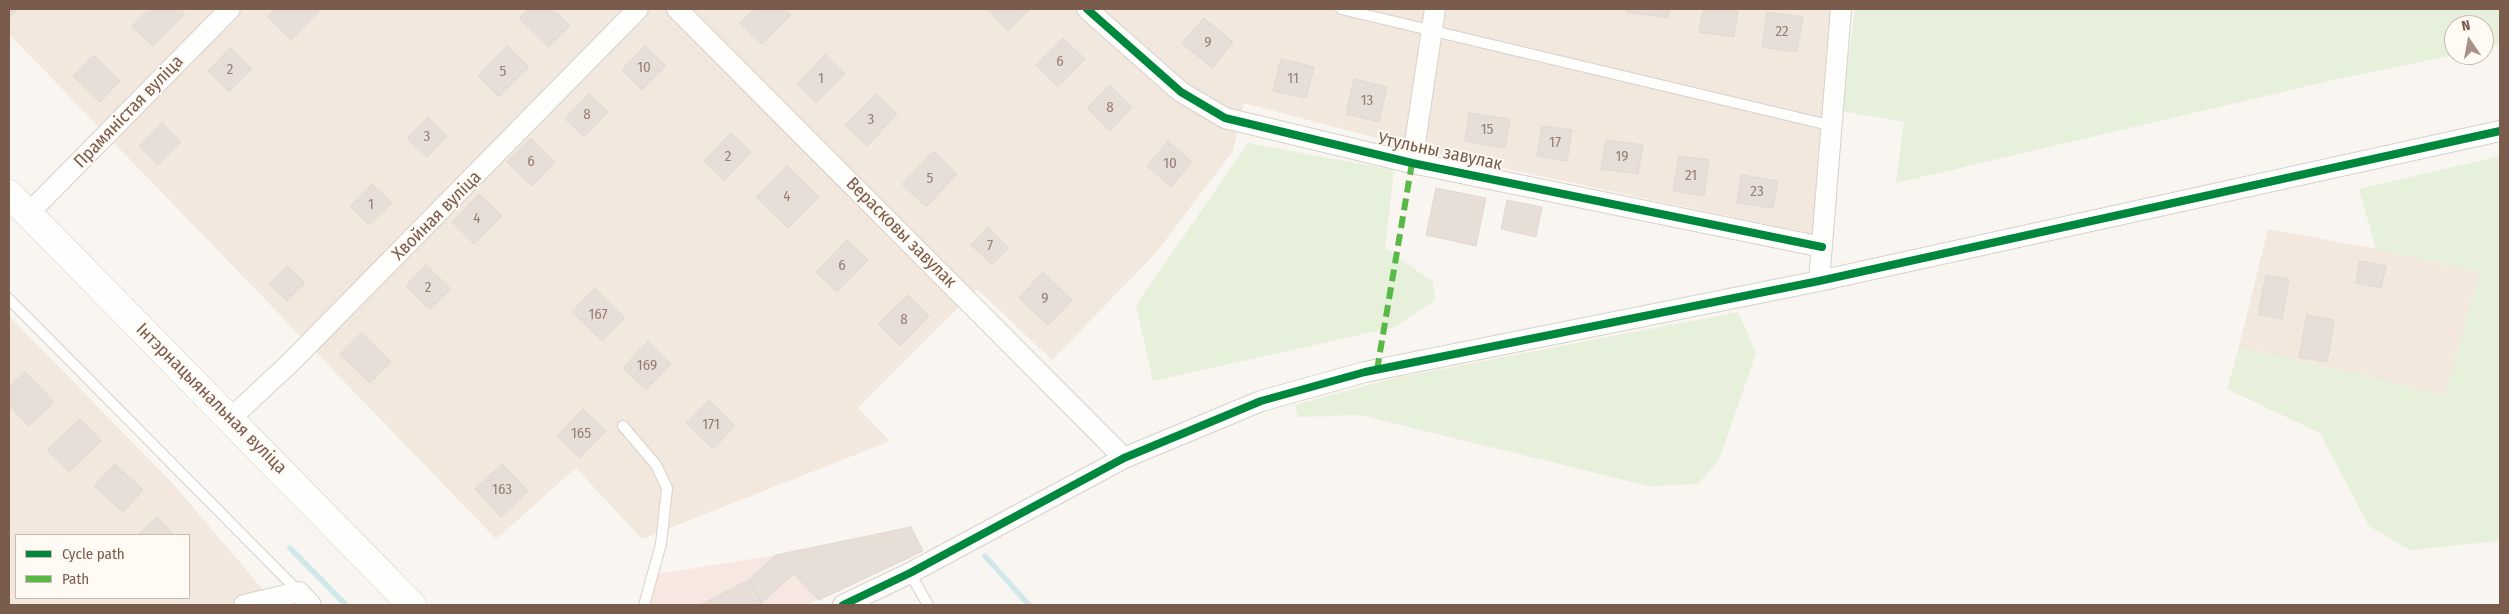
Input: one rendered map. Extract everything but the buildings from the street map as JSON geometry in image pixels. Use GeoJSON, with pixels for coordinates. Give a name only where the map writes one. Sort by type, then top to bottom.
{"type":"FeatureCollection","features":[{"type":"Feature","properties":{"kind":"main road","name":"Інтэрнацыянальная вуліца"},"geometry":{"type":"LineString","coordinates":[[9,194],[231,418],[412,605]]}},
{"type":"Feature","properties":{"kind":"street","name":"Прамяністая вуліца"},"geometry":{"type":"LineString","coordinates":[[28,214],[230,9]]}},
{"type":"Feature","properties":{"kind":"street","name":"Хвойная вуліца"},"geometry":{"type":"LineString","coordinates":[[231,418],[304,350],[638,9]]}},
{"type":"Feature","properties":{"kind":"street","name":"Верасковы завулак"},"geometry":{"type":"LineString","coordinates":[[677,9],[1124,458]]}},
{"type":"Feature","properties":{"kind":"street","name":"Утульны завулак"},"geometry":{"type":"LineString","coordinates":[[1087,9],[1181,92],[1225,118],[1412,163],[1822,247]]}},
{"type":"Feature","properties":{"kind":"street"},"geometry":{"type":"LineString","coordinates":[[1412,163],[1430,30],[1435,9]]}},
{"type":"Feature","properties":{"kind":"street"},"geometry":{"type":"LineString","coordinates":[[1819,281],[1841,9]]}},
{"type":"Feature","properties":{"kind":"street"},"geometry":{"type":"LineString","coordinates":[[843,605],[910,573],[1124,458],[1261,401],[1365,372],[1819,281],[2500,131]]}},
{"type":"Feature","properties":{"kind":"street"},"geometry":{"type":"LineString","coordinates":[[244,605],[305,599]]}},
{"type":"Feature","properties":{"kind":"lane"},"geometry":{"type":"LineString","coordinates":[[1341,9],[1833,126]]}},
{"type":"Feature","properties":{"kind":"lane"},"geometry":{"type":"LineString","coordinates":[[9,299],[305,599]]}},
{"type":"Feature","properties":{"kind":"lane"},"geometry":{"type":"LineString","coordinates":[[623,426],[656,464],[667,488],[661,544],[644,605]]}},
{"type":"Feature","properties":{"kind":"lane"},"geometry":{"type":"LineString","coordinates":[[910,573],[928,605]]}},
{"type":"Feature","properties":{"kind":"shaded area"},"geometry":{"type":"Polygon","coordinates":[[[9,9],[1831,9],[1812,234],[1433,153],[1244,103],[1233,151],[1155,254],[1052,360],[977,289],[858,408],[890,441],[642,539],[576,468],[496,539],[9,34],[9,9]]]}},
{"type":"Feature","properties":{"kind":"shaded area"},"geometry":{"type":"Polygon","coordinates":[[[2268,229],[2376,249],[2480,272],[2445,395],[2239,347],[2268,229]]]}},
{"type":"Feature","properties":{"kind":"shaded area"},"geometry":{"type":"Polygon","coordinates":[[[9,316],[175,486],[276,605],[9,605],[9,316]]]}},
{"type":"Feature","properties":{"kind":"shaded area"},"geometry":{"type":"Polygon","coordinates":[[[911,527],[923,551],[807,605],[650,605],[658,574],[776,555],[911,527]]]}},
{"type":"Feature","properties":{"kind":"green space"},"geometry":{"type":"Polygon","coordinates":[[[1855,9],[2500,9],[2500,45],[2494,46],[2494,15],[2444,15],[2444,57],[2329,81],[1896,183],[1904,122],[1842,111],[1855,9]]]}},
{"type":"Feature","properties":{"kind":"green space"},"geometry":{"type":"Polygon","coordinates":[[[1248,143],[1394,170],[1385,248],[1433,282],[1435,300],[1395,327],[1153,381],[1136,305],[1248,143]]]}},
{"type":"Feature","properties":{"kind":"green space"},"geometry":{"type":"Polygon","coordinates":[[[2500,156],[2500,541],[2410,550],[2369,526],[2320,433],[2227,389],[2239,347],[2445,395],[2480,272],[2376,249],[2359,189],[2500,156]]]}},
{"type":"Feature","properties":{"kind":"green space"},"geometry":{"type":"Polygon","coordinates":[[[1738,312],[1756,353],[1719,460],[1698,484],[1649,486],[1360,415],[1298,417],[1295,405],[1390,379],[1738,312]]]}},
{"type":"Feature","properties":{"kind":"waterway"},"geometry":{"type":"LineString","coordinates":[[290,548],[346,605]]}},
{"type":"Feature","properties":{"kind":"waterway"},"geometry":{"type":"LineString","coordinates":[[985,556],[1029,605]]}},
{"type":"Feature","properties":{"kind":"marked path"},"geometry":{"type":"LineString","coordinates":[[1377,370],[1412,163]]}},
{"type":"Feature","properties":{"kind":"cycle path"},"geometry":{"type":"LineString","coordinates":[[1087,9],[1181,92],[1225,118],[1412,163],[1822,247]]}},
{"type":"Feature","properties":{"kind":"cycle path"},"geometry":{"type":"LineString","coordinates":[[843,605],[910,573],[1124,458],[1261,401],[1365,372],[1819,281],[2500,131]]}}]}
